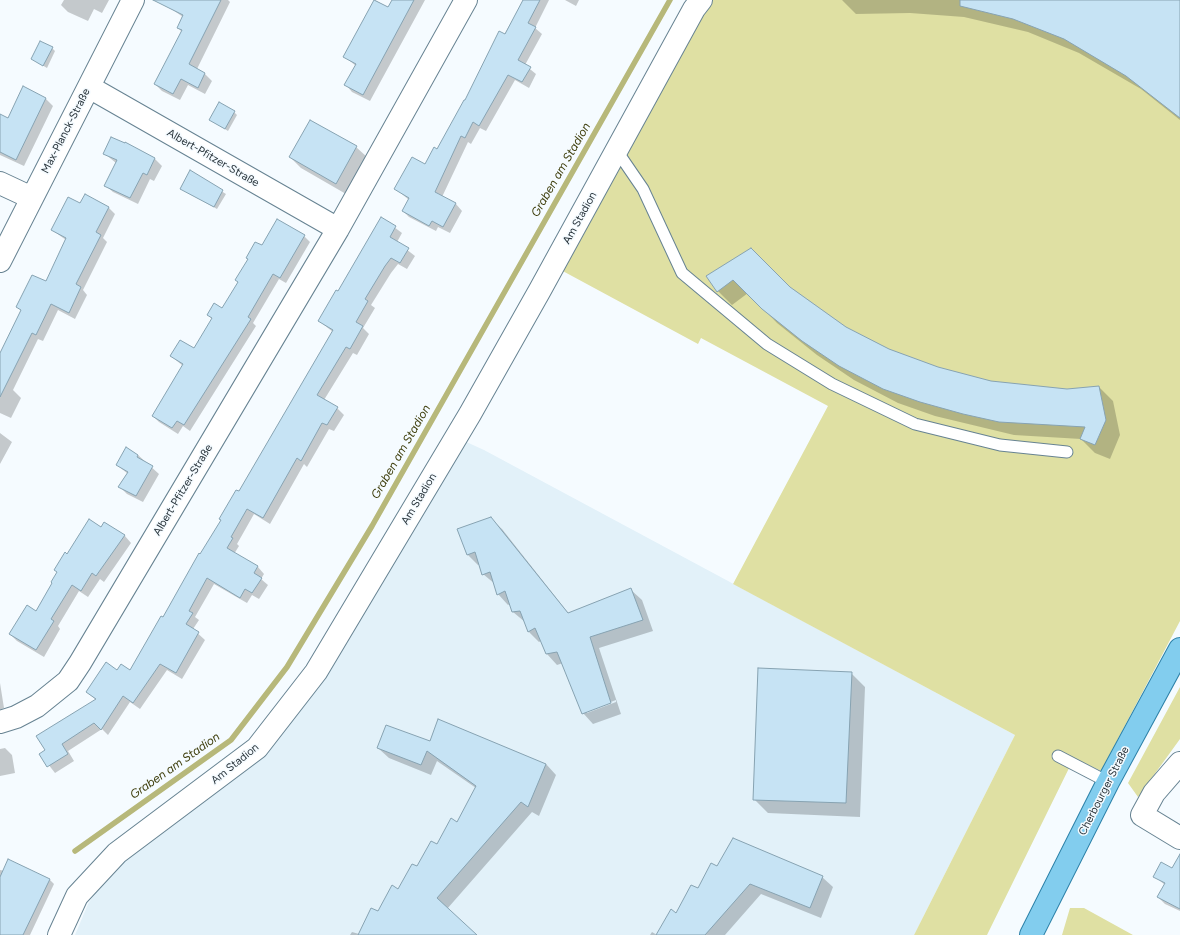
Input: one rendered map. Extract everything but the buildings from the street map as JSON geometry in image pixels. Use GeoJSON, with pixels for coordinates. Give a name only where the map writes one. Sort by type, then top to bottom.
{"type":"FeatureCollection","features":[{"type":"Feature","properties":{"kind":"main road","name":"Cherbourger Straße"},"geometry":{"type":"LineString","coordinates":[[1031,935],[1108,782],[1180,649]]}},
{"type":"Feature","properties":{"kind":"street","name":"Max-Planck-Straße"},"geometry":{"type":"LineString","coordinates":[[0,261],[133,0]]}},
{"type":"Feature","properties":{"kind":"street","name":"Albert-Pfitzer-Straße"},"geometry":{"type":"LineString","coordinates":[[0,722],[16,717],[37,706],[68,680],[80,663],[338,229],[466,0]]}},
{"type":"Feature","properties":{"kind":"street","name":"Am Stadion"},"geometry":{"type":"LineString","coordinates":[[59,935],[77,896],[117,853],[257,748],[316,672],[470,414],[617,151],[694,9],[702,0]]}},
{"type":"Feature","properties":{"kind":"street","name":"Albert-Pfitzer-Straße"},"geometry":{"type":"LineString","coordinates":[[89,87],[338,229]]}},
{"type":"Feature","properties":{"kind":"street"},"geometry":{"type":"LineString","coordinates":[[0,183],[32,198]]}},
{"type":"Feature","properties":{"kind":"street"},"geometry":{"type":"LineString","coordinates":[[1180,763],[1154,793],[1142,815],[1180,838]]}},
{"type":"Feature","properties":{"kind":"lane"},"geometry":{"type":"LineString","coordinates":[[617,151],[643,189],[682,273],[767,344],[832,384],[914,424],[1000,445],[1067,452]]}},
{"type":"Feature","properties":{"kind":"lane"},"geometry":{"type":"LineString","coordinates":[[1058,756],[1108,782]]}},
{"type":"Feature","properties":{"kind":"shaded area"},"geometry":{"type":"Polygon","coordinates":[[[462,440],[484,450],[1015,735],[914,935],[75,935],[88,904],[119,857],[262,754],[462,440]]]}},
{"type":"Feature","properties":{"kind":"green space"},"geometry":{"type":"Polygon","coordinates":[[[709,0],[1180,0],[1180,621],[1101,771],[1074,758],[987,935],[914,935],[1015,735],[733,584],[828,406],[701,338],[698,344],[559,269],[709,0]]]}},
{"type":"Feature","properties":{"kind":"green space"},"geometry":{"type":"Polygon","coordinates":[[[1180,687],[1180,739],[1138,797],[1128,783],[1180,687]]]}},
{"type":"Feature","properties":{"kind":"green space"},"geometry":{"type":"Polygon","coordinates":[[[1070,908],[1084,908],[1133,935],[1062,935],[1070,908]]]}},
{"type":"Feature","properties":{"kind":"waterway","name":"Graben am Stadion"},"geometry":{"type":"LineString","coordinates":[[75,851],[231,740],[287,667],[372,526],[670,0]]}}]}
